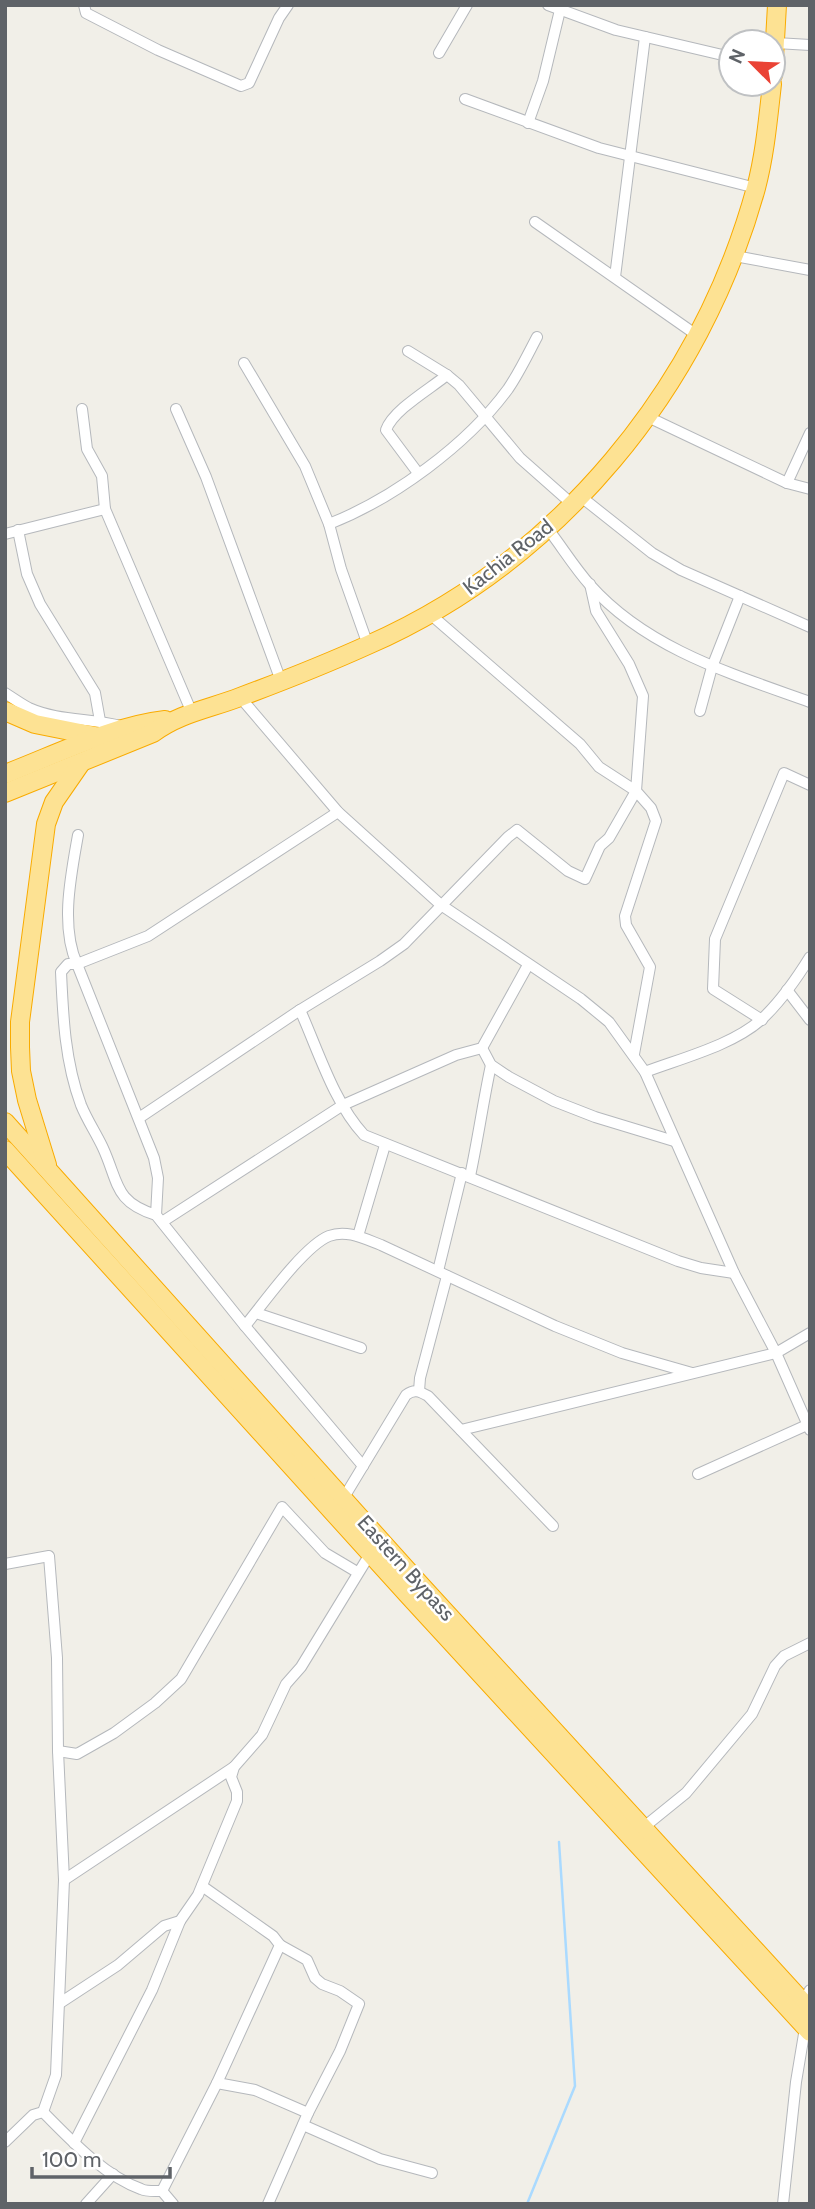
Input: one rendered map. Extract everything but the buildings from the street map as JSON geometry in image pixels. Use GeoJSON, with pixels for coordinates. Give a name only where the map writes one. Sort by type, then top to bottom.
{"type":"FeatureCollection","features":[{"type":"Feature","properties":{"kind":"highway"},"geometry":{"type":"LineString","coordinates":[[776,28],[777,5]]}},
{"type":"Feature","properties":{"kind":"highway","name":"Kachia Road"},"geometry":{"type":"LineString","coordinates":[[5,793],[153,733],[172,720],[240,697],[369,645],[430,614],[489,576],[548,529],[648,417],[698,336],[734,256],[756,188],[770,98]]}},
{"type":"Feature","properties":{"kind":"highway"},"geometry":{"type":"LineString","coordinates":[[5,712],[45,727],[130,728],[172,720]]}},
{"type":"Feature","properties":{"kind":"highway"},"geometry":{"type":"LineString","coordinates":[[5,774],[100,729]]}},
{"type":"Feature","properties":{"kind":"highway"},"geometry":{"type":"LineString","coordinates":[[5,1168],[41,1176],[34,1125],[21,1071],[20,1022],[47,824],[54,802],[82,762]]}},
{"type":"Feature","properties":{"kind":"highway","name":"Eastern Bypass"},"geometry":{"type":"LineString","coordinates":[[5,1122],[41,1176],[370,1554],[808,2006]]}},
{"type":"Feature","properties":{"kind":"highway","name":"Eastern Bypass"},"geometry":{"type":"LineString","coordinates":[[5,1150],[41,1176],[343,1499],[808,2006]]}},
{"type":"Feature","properties":{"kind":"street"},"geometry":{"type":"LineString","coordinates":[[84,5],[86,13],[158,50],[241,86],[249,83],[279,18],[288,5]]}},
{"type":"Feature","properties":{"kind":"street"},"geometry":{"type":"LineString","coordinates":[[439,53],[467,5]]}},
{"type":"Feature","properties":{"kind":"street"},"geometry":{"type":"LineString","coordinates":[[548,5],[616,30],[717,54]]}},
{"type":"Feature","properties":{"kind":"street"},"geometry":{"type":"LineString","coordinates":[[528,123],[543,81],[560,10]]}},
{"type":"Feature","properties":{"kind":"street"},"geometry":{"type":"LineString","coordinates":[[615,277],[645,37]]}},
{"type":"Feature","properties":{"kind":"street"},"geometry":{"type":"LineString","coordinates":[[787,44],[810,45]]}},
{"type":"Feature","properties":{"kind":"street"},"geometry":{"type":"LineString","coordinates":[[465,99],[576,141],[756,188]]}},
{"type":"Feature","properties":{"kind":"street"},"geometry":{"type":"LineString","coordinates":[[535,222],[698,336]]}},
{"type":"Feature","properties":{"kind":"street"},"geometry":{"type":"LineString","coordinates":[[734,256],[810,270]]}},
{"type":"Feature","properties":{"kind":"street"},"geometry":{"type":"LineString","coordinates":[[329,524],[378,501],[443,455],[486,416],[509,388],[537,337]]}},
{"type":"Feature","properties":{"kind":"street"},"geometry":{"type":"LineString","coordinates":[[408,351],[447,375],[486,416],[520,458],[653,553],[681,570],[810,627]]}},
{"type":"Feature","properties":{"kind":"street"},"geometry":{"type":"LineString","coordinates":[[244,363],[305,466],[329,524],[341,569],[369,645]]}},
{"type":"Feature","properties":{"kind":"street"},"geometry":{"type":"LineString","coordinates":[[418,473],[386,430],[397,414],[447,375]]}},
{"type":"Feature","properties":{"kind":"street"},"geometry":{"type":"LineString","coordinates":[[176,409],[206,477],[281,681]]}},
{"type":"Feature","properties":{"kind":"street"},"geometry":{"type":"LineString","coordinates":[[82,410],[87,449],[102,476],[105,509],[192,713]]}},
{"type":"Feature","properties":{"kind":"street"},"geometry":{"type":"LineString","coordinates":[[648,417],[787,483],[810,489]]}},
{"type":"Feature","properties":{"kind":"street"},"geometry":{"type":"LineString","coordinates":[[787,483],[810,433]]}},
{"type":"Feature","properties":{"kind":"street"},"geometry":{"type":"LineString","coordinates":[[5,534],[105,509]]}},
{"type":"Feature","properties":{"kind":"street"},"geometry":{"type":"LineString","coordinates":[[548,529],[590,584],[609,604],[643,629],[676,650],[712,667],[810,702]]}},
{"type":"Feature","properties":{"kind":"street"},"geometry":{"type":"LineString","coordinates":[[5,693],[28,708],[100,729],[95,694],[40,604],[27,574],[18,530]]}},
{"type":"Feature","properties":{"kind":"street"},"geometry":{"type":"LineString","coordinates":[[139,1118],[299,1010],[396,950],[517,830],[568,871],[585,879],[600,846],[609,838],[636,791],[643,696],[629,664],[596,611],[590,584]]}},
{"type":"Feature","properties":{"kind":"street"},"geometry":{"type":"LineString","coordinates":[[699,711],[712,667],[740,596]]}},
{"type":"Feature","properties":{"kind":"street"},"geometry":{"type":"LineString","coordinates":[[430,614],[580,744],[599,767],[636,791],[650,808],[656,821],[625,916],[626,925],[650,967],[634,1054]]}},
{"type":"Feature","properties":{"kind":"street"},"geometry":{"type":"LineString","coordinates":[[240,697],[338,812],[442,905],[581,999],[609,1022],[645,1072],[734,1273],[808,1422],[698,1474]]}},
{"type":"Feature","properties":{"kind":"street"},"geometry":{"type":"LineString","coordinates":[[762,1020],[713,989],[715,939],[784,773],[810,785]]}},
{"type":"Feature","properties":{"kind":"street"},"geometry":{"type":"LineString","coordinates":[[338,812],[148,936],[77,964],[68,964],[61,972],[68,1062],[78,1095],[122,1196],[140,1210],[159,1219],[244,1326],[363,1466]]}},
{"type":"Feature","properties":{"kind":"street"},"geometry":{"type":"LineString","coordinates":[[78,835],[72,867],[69,923],[71,950],[139,1118],[156,1168],[159,1219]]}},
{"type":"Feature","properties":{"kind":"street"},"geometry":{"type":"LineString","coordinates":[[645,1072],[731,1040],[762,1020],[810,957]]}},
{"type":"Feature","properties":{"kind":"street"},"geometry":{"type":"LineString","coordinates":[[159,1219],[343,1105],[456,1055],[482,1048],[528,965]]}},
{"type":"Feature","properties":{"kind":"street"},"geometry":{"type":"LineString","coordinates":[[787,990],[810,1020]]}},
{"type":"Feature","properties":{"kind":"street"},"geometry":{"type":"LineString","coordinates":[[299,1010],[351,1121],[364,1135],[678,1261],[734,1273]]}},
{"type":"Feature","properties":{"kind":"street"},"geometry":{"type":"LineString","coordinates":[[482,1048],[491,1065],[554,1101],[595,1117],[674,1141]]}},
{"type":"Feature","properties":{"kind":"street"},"geometry":{"type":"LineString","coordinates":[[419,1391],[466,1175],[483,1121],[484,1097],[491,1065]]}},
{"type":"Feature","properties":{"kind":"street"},"geometry":{"type":"LineString","coordinates":[[358,1236],[385,1145]]}},
{"type":"Feature","properties":{"kind":"street"},"geometry":{"type":"LineString","coordinates":[[244,1326],[313,1247],[329,1236],[342,1233],[358,1236],[555,1326],[622,1353],[692,1373]]}},
{"type":"Feature","properties":{"kind":"street"},"geometry":{"type":"LineString","coordinates":[[256,1313],[361,1348]]}},
{"type":"Feature","properties":{"kind":"street"},"geometry":{"type":"LineString","coordinates":[[461,1430],[776,1353],[810,1333]]}},
{"type":"Feature","properties":{"kind":"street"},"geometry":{"type":"LineString","coordinates":[[343,1499],[406,1395],[419,1391],[428,1396],[552,1525]]}},
{"type":"Feature","properties":{"kind":"street"},"geometry":{"type":"LineString","coordinates":[[58,1751],[77,1754],[114,1733],[155,1703],[181,1679],[282,1507],[325,1553],[357,1572]]}},
{"type":"Feature","properties":{"kind":"street"},"geometry":{"type":"LineString","coordinates":[[64,1880],[234,1768],[262,1735],[286,1684],[301,1667],[370,1554]]}},
{"type":"Feature","properties":{"kind":"street"},"geometry":{"type":"LineString","coordinates":[[5,1564],[49,1556],[57,1658],[64,1880],[56,2075],[43,2112]]}},
{"type":"Feature","properties":{"kind":"street"},"geometry":{"type":"LineString","coordinates":[[644,1827],[686,1793],[752,1714],[775,1666],[784,1656],[810,1643]]}},
{"type":"Feature","properties":{"kind":"street"},"geometry":{"type":"LineString","coordinates":[[74,2143],[152,1990],[180,1921],[202,1886],[237,1801],[237,1792],[231,1777],[234,1768]]}},
{"type":"Feature","properties":{"kind":"street"},"geometry":{"type":"LineString","coordinates":[[202,1886],[273,1936],[280,1945],[307,1960],[315,1978],[322,1984],[340,1991],[359,2004],[268,2204]]}},
{"type":"Feature","properties":{"kind":"street"},"geometry":{"type":"LineString","coordinates":[[60,2003],[118,1965],[164,1926],[180,1921]]}},
{"type":"Feature","properties":{"kind":"street"},"geometry":{"type":"LineString","coordinates":[[162,2192],[217,2083],[280,1945]]}},
{"type":"Feature","properties":{"kind":"street"},"geometry":{"type":"LineString","coordinates":[[783,2204],[796,2082],[808,2006]]}},
{"type":"Feature","properties":{"kind":"street"},"geometry":{"type":"LineString","coordinates":[[217,2083],[255,2090],[308,2113]]}},
{"type":"Feature","properties":{"kind":"street"},"geometry":{"type":"LineString","coordinates":[[43,2112],[74,2143],[113,2174],[143,2190],[162,2192],[173,2204]]}},
{"type":"Feature","properties":{"kind":"street"},"geometry":{"type":"LineString","coordinates":[[5,2142],[33,2115],[43,2112]]}},
{"type":"Feature","properties":{"kind":"street"},"geometry":{"type":"LineString","coordinates":[[303,2125],[380,2159],[432,2173]]}},
{"type":"Feature","properties":{"kind":"street"},"geometry":{"type":"LineString","coordinates":[[86,2204],[113,2174]]}},
{"type":"Feature","properties":{"kind":"waterway"},"geometry":{"type":"LineString","coordinates":[[527,2204],[575,2086],[559,1842]]}}]}
